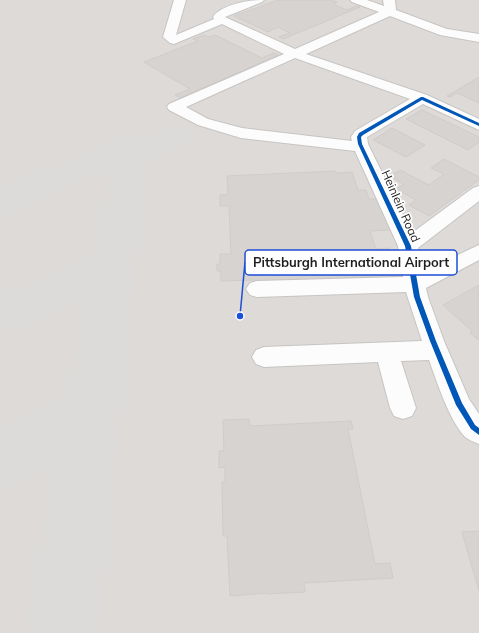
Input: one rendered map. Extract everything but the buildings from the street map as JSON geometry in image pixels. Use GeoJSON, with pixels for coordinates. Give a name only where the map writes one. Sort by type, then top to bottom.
{"type":"FeatureCollection","features":[{"type":"Feature","properties":{"kind":"street"},"geometry":{"type":"LineString","coordinates":[[180,0],[168,37],[174,40],[222,20]]}},
{"type":"Feature","properties":{"kind":"street"},"geometry":{"type":"LineString","coordinates":[[258,0],[221,14],[219,17],[222,20],[295,54],[422,98],[479,125]]}},
{"type":"Feature","properties":{"kind":"street"},"geometry":{"type":"LineString","coordinates":[[356,0],[389,6],[444,32],[479,38]]}},
{"type":"Feature","properties":{"kind":"street"},"geometry":{"type":"LineString","coordinates":[[389,6],[295,54],[174,107],[203,122],[241,134],[362,147],[359,137],[362,134],[422,98]]}},
{"type":"Feature","properties":{"kind":"street","name":"Heinlein Road"},"geometry":{"type":"LineString","coordinates":[[362,147],[408,246],[417,297],[458,405],[477,427]]}},
{"type":"Feature","properties":{"kind":"street"},"geometry":{"type":"LineString","coordinates":[[408,246],[479,192]]}},
{"type":"Feature","properties":{"kind":"street"},"geometry":{"type":"LineString","coordinates":[[258,289],[415,284],[479,252]]}},
{"type":"Feature","properties":{"kind":"street"},"geometry":{"type":"LineString","coordinates":[[264,356],[436,350]]}},
{"type":"Feature","properties":{"kind":"street"},"geometry":{"type":"LineString","coordinates":[[386,352],[403,408]]}},
{"type":"Feature","properties":{"kind":"shaded area"},"geometry":{"type":"Polygon","coordinates":[[[0,0],[479,0],[479,633],[0,633],[0,0]]]}},
{"type":"Feature","properties":{"kind":"taxiway"},"geometry":{"type":"LineString","coordinates":[[115,251],[126,174],[134,161],[145,151],[173,138]]}},
{"type":"Feature","properties":{"kind":"taxiway"},"geometry":{"type":"LineString","coordinates":[[0,204],[121,149],[135,146]]}},
{"type":"Feature","properties":{"kind":"taxiway"},"geometry":{"type":"LineString","coordinates":[[0,315],[94,275],[111,261],[115,251]]}},
{"type":"Feature","properties":{"kind":"taxiway"},"geometry":{"type":"LineString","coordinates":[[61,633],[115,251]]}},
{"type":"Feature","properties":{"kind":"taxiway"},"geometry":{"type":"LineString","coordinates":[[0,463],[70,426],[87,411],[95,392]]}},
{"type":"Feature","properties":{"kind":"cycle path"},"geometry":{"type":"LineString","coordinates":[[479,125],[422,98],[361,134],[359,137],[360,144],[408,246],[417,297],[459,405],[473,427],[479,432]]}},
{"type":"Feature","properties":{"kind":"place","name":"Pittsburgh International Airport"},"geometry":{"type":"Point","coordinates":[240,316]}}]}
